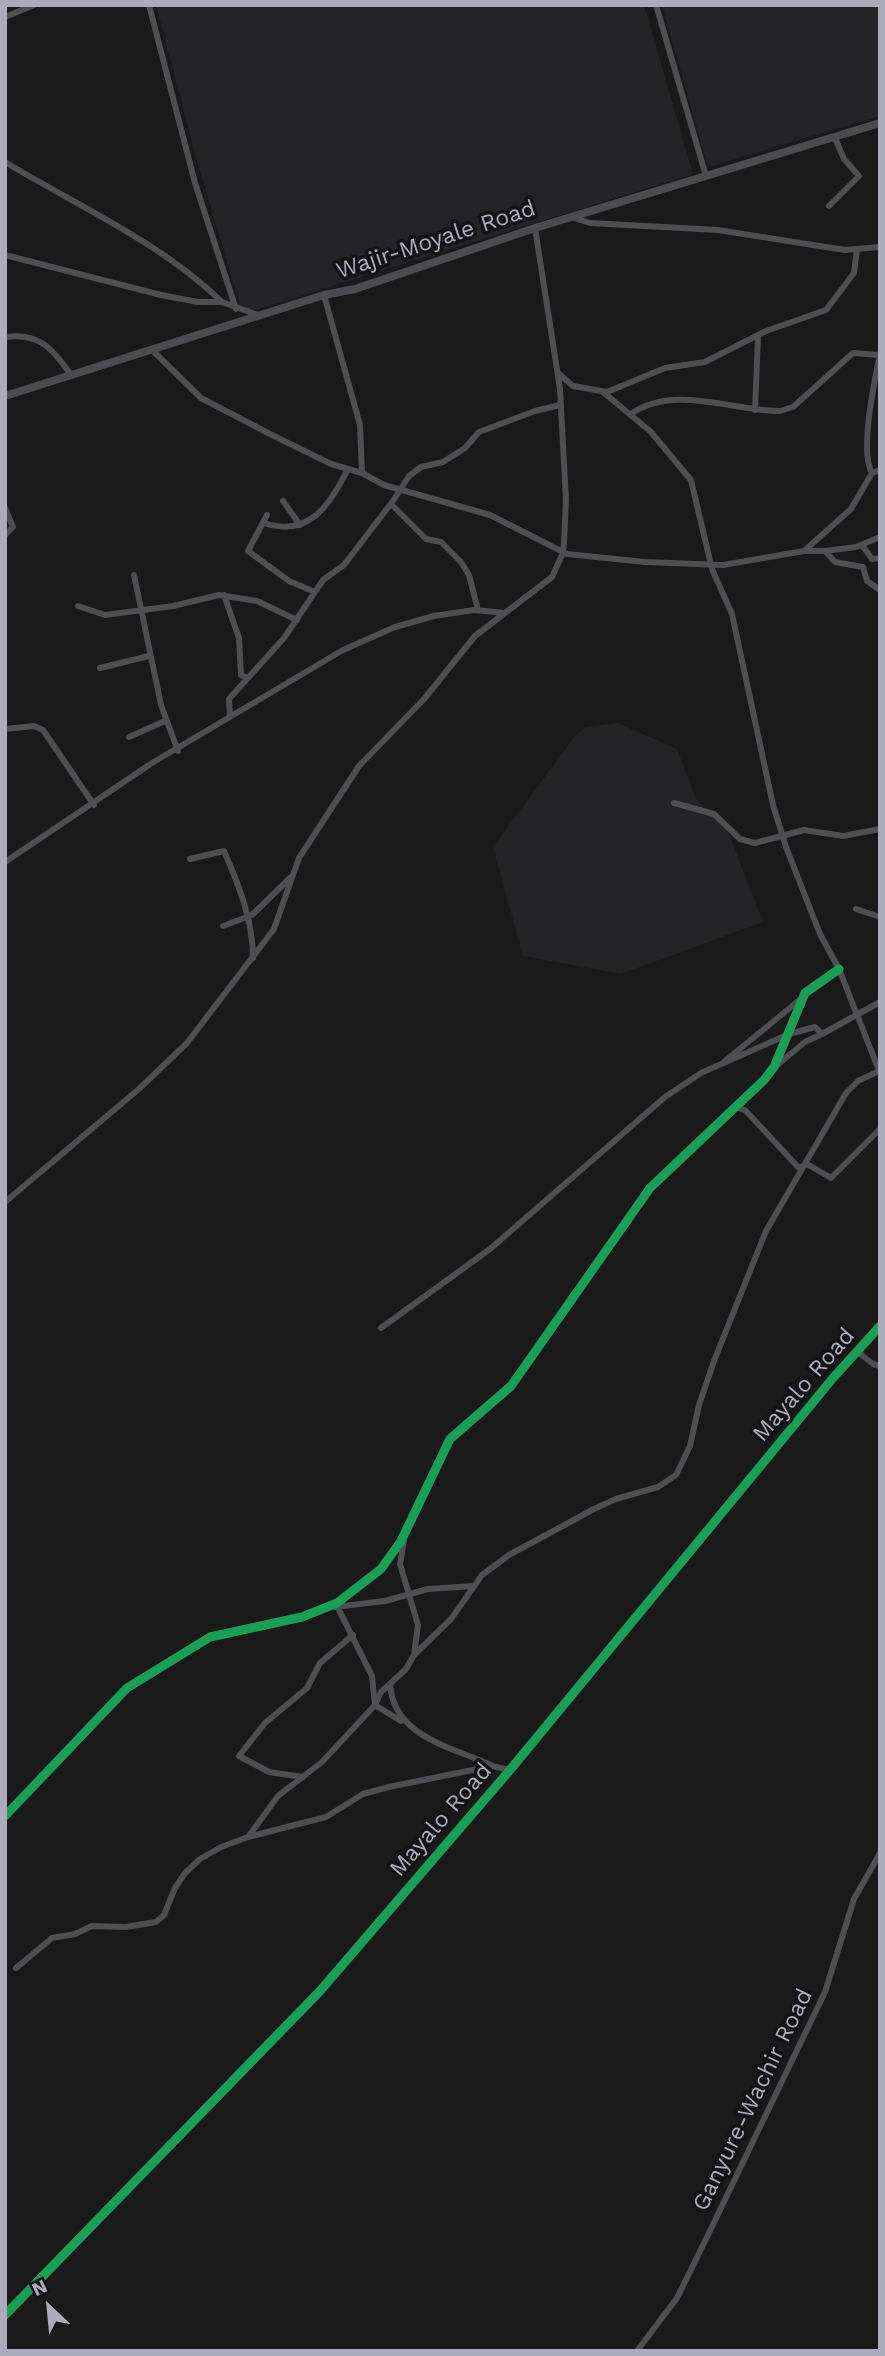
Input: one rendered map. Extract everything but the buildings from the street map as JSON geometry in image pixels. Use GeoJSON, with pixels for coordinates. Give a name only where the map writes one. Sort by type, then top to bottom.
{"type":"FeatureCollection","features":[{"type":"Feature","properties":{"kind":"main road","name":"Wajir-Moyale Road"},"geometry":{"type":"LineString","coordinates":[[5,396],[324,295],[355,289],[535,228],[880,123]]}},
{"type":"Feature","properties":{"kind":"street"},"geometry":{"type":"LineString","coordinates":[[5,17],[34,5]]}},
{"type":"Feature","properties":{"kind":"street"},"geometry":{"type":"LineString","coordinates":[[149,5],[195,183],[236,309]]}},
{"type":"Feature","properties":{"kind":"street"},"geometry":{"type":"LineString","coordinates":[[656,5],[706,176]]}},
{"type":"Feature","properties":{"kind":"street"},"geometry":{"type":"LineString","coordinates":[[829,206],[857,180],[859,174],[844,159],[835,138]]}},
{"type":"Feature","properties":{"kind":"street"},"geometry":{"type":"LineString","coordinates":[[5,162],[109,220],[195,277],[222,302],[260,315]]}},
{"type":"Feature","properties":{"kind":"street"},"geometry":{"type":"LineString","coordinates":[[571,217],[590,223],[718,230],[814,247],[857,250],[880,247]]}},
{"type":"Feature","properties":{"kind":"street"},"geometry":{"type":"LineString","coordinates":[[5,1202],[178,1053],[274,929],[292,876],[306,847],[359,766],[439,682],[475,636],[552,577],[563,553],[566,499],[558,373],[535,228]]}},
{"type":"Feature","properties":{"kind":"street"},"geometry":{"type":"LineString","coordinates":[[603,392],[665,368],[705,362],[758,336],[826,310],[854,273],[857,250]]}},
{"type":"Feature","properties":{"kind":"street"},"geometry":{"type":"LineString","coordinates":[[5,256],[174,297],[198,302],[222,302]]}},
{"type":"Feature","properties":{"kind":"street"},"geometry":{"type":"LineString","coordinates":[[324,295],[360,425],[362,473]]}},
{"type":"Feature","properties":{"kind":"street"},"geometry":{"type":"LineString","coordinates":[[5,337],[21,336],[47,343],[71,375]]}},
{"type":"Feature","properties":{"kind":"street"},"geometry":{"type":"LineString","coordinates":[[755,410],[758,336]]}},
{"type":"Feature","properties":{"kind":"street"},"geometry":{"type":"LineString","coordinates":[[152,350],[176,377],[201,398],[331,464],[362,473],[400,490],[490,514],[563,553],[645,562],[712,564],[804,551],[825,551],[862,545],[880,537]]}},
{"type":"Feature","properties":{"kind":"street"},"geometry":{"type":"LineString","coordinates":[[631,414],[654,402],[681,400],[780,411],[793,407],[825,382],[848,355],[859,352],[880,354],[868,418],[868,466],[872,473]]}},
{"type":"Feature","properties":{"kind":"street"},"geometry":{"type":"LineString","coordinates":[[248,1837],[278,1796],[322,1762],[406,1669],[414,1655],[451,1619],[474,1586],[491,1569],[517,1550],[605,1504],[658,1487],[676,1475],[690,1446],[699,1405],[714,1361],[766,1231],[851,1087],[879,1072],[839,969],[808,907],[782,834],[773,805],[732,614],[712,564],[691,480],[683,468],[631,414],[603,392],[573,386],[558,373]]}},
{"type":"Feature","properties":{"kind":"street"},"geometry":{"type":"LineString","coordinates":[[230,718],[229,699],[247,678],[259,669],[298,620],[323,580],[344,565],[409,476],[421,467],[443,462],[465,448],[476,434],[535,411],[560,405]]}},
{"type":"Feature","properties":{"kind":"street"},"geometry":{"type":"LineString","coordinates":[[264,523],[284,530],[300,525],[332,502],[348,469]]}},
{"type":"Feature","properties":{"kind":"street"},"geometry":{"type":"LineString","coordinates":[[804,551],[851,509],[872,473],[880,470]]}},
{"type":"Feature","properties":{"kind":"street"},"geometry":{"type":"LineString","coordinates":[[284,501],[300,525]]}},
{"type":"Feature","properties":{"kind":"street"},"geometry":{"type":"LineString","coordinates":[[391,504],[426,539],[441,542],[461,562],[469,575],[478,610]]}},
{"type":"Feature","properties":{"kind":"street"},"geometry":{"type":"LineString","coordinates":[[5,508],[13,527],[5,535]]}},
{"type":"Feature","properties":{"kind":"street"},"geometry":{"type":"LineString","coordinates":[[267,515],[248,551],[289,581],[315,592]]}},
{"type":"Feature","properties":{"kind":"street"},"geometry":{"type":"LineString","coordinates":[[825,551],[835,562],[863,567],[876,558],[862,545]]}},
{"type":"Feature","properties":{"kind":"street"},"geometry":{"type":"LineString","coordinates":[[863,567],[867,582],[880,590]]}},
{"type":"Feature","properties":{"kind":"street"},"geometry":{"type":"LineString","coordinates":[[134,575],[143,610],[149,656],[165,721],[178,751]]}},
{"type":"Feature","properties":{"kind":"street"},"geometry":{"type":"LineString","coordinates":[[78,606],[105,615],[223,595],[257,601],[298,620]]}},
{"type":"Feature","properties":{"kind":"street"},"geometry":{"type":"LineString","coordinates":[[223,595],[239,638],[241,675],[247,678]]}},
{"type":"Feature","properties":{"kind":"street"},"geometry":{"type":"LineString","coordinates":[[5,862],[152,764],[178,751],[354,644],[395,627],[434,616],[478,610],[505,613]]}},
{"type":"Feature","properties":{"kind":"street"},"geometry":{"type":"LineString","coordinates":[[100,668],[149,656]]}},
{"type":"Feature","properties":{"kind":"street"},"geometry":{"type":"LineString","coordinates":[[129,737],[165,721]]}},
{"type":"Feature","properties":{"kind":"street"},"geometry":{"type":"LineString","coordinates":[[5,729],[34,726],[43,730],[94,804]]}},
{"type":"Feature","properties":{"kind":"street"},"geometry":{"type":"LineString","coordinates":[[674,803],[714,814],[747,842],[755,843],[782,834],[814,831],[843,836],[880,829]]}},
{"type":"Feature","properties":{"kind":"street"},"geometry":{"type":"LineString","coordinates":[[190,859],[224,851],[237,880],[248,917],[253,958]]}},
{"type":"Feature","properties":{"kind":"street"},"geometry":{"type":"LineString","coordinates":[[223,926],[248,917],[292,876]]}},
{"type":"Feature","properties":{"kind":"street"},"geometry":{"type":"LineString","coordinates":[[856,909],[880,917]]}},
{"type":"Feature","properties":{"kind":"street"},"geometry":{"type":"LineString","coordinates":[[722,1065],[802,998],[818,981],[839,969]]}},
{"type":"Feature","properties":{"kind":"street"},"geometry":{"type":"LineString","coordinates":[[774,1067],[802,998]]}},
{"type":"Feature","properties":{"kind":"street"},"geometry":{"type":"LineString","coordinates":[[5,1815],[127,1688],[210,1637],[302,1616],[328,1607],[353,1593],[381,1569],[393,1556],[450,1439],[511,1386],[650,1188],[774,1067],[805,1042],[880,1002]]}},
{"type":"Feature","properties":{"kind":"street"},"geometry":{"type":"LineString","coordinates":[[381,1328],[456,1275],[529,1217],[665,1097],[701,1073],[789,1034],[815,1027],[822,1034]]}},
{"type":"Feature","properties":{"kind":"street"},"geometry":{"type":"LineString","coordinates":[[734,1107],[745,1110],[794,1164],[799,1167],[807,1164]]}},
{"type":"Feature","properties":{"kind":"street"},"geometry":{"type":"LineString","coordinates":[[807,1164],[831,1178],[880,1129]]}},
{"type":"Feature","properties":{"kind":"street","name":"Mayalo Road"},"geometry":{"type":"LineString","coordinates":[[5,2315],[320,1990],[510,1770],[833,1378],[880,1326]]}},
{"type":"Feature","properties":{"kind":"street"},"geometry":{"type":"LineString","coordinates":[[858,1352],[880,1366]]}},
{"type":"Feature","properties":{"kind":"street"},"geometry":{"type":"LineString","coordinates":[[406,1527],[400,1564],[418,1625],[414,1655]]}},
{"type":"Feature","properties":{"kind":"street"},"geometry":{"type":"LineString","coordinates":[[328,1607],[385,1601],[408,1593],[474,1586]]}},
{"type":"Feature","properties":{"kind":"street"},"geometry":{"type":"LineString","coordinates":[[337,1606],[372,1676],[374,1705]]}},
{"type":"Feature","properties":{"kind":"street"},"geometry":{"type":"LineString","coordinates":[[303,1777],[269,1772],[239,1756],[265,1723],[307,1688],[320,1663],[353,1635]]}},
{"type":"Feature","properties":{"kind":"street"},"geometry":{"type":"LineString","coordinates":[[390,1684],[391,1694],[403,1722]]}},
{"type":"Feature","properties":{"kind":"street"},"geometry":{"type":"LineString","coordinates":[[374,1705],[415,1732],[492,1766],[510,1770]]}},
{"type":"Feature","properties":{"kind":"street"},"geometry":{"type":"LineString","coordinates":[[16,1968],[52,1938],[75,1934],[92,1926],[126,1927],[156,1922],[164,1914],[174,1888],[192,1866],[221,1847],[248,1837],[326,1817],[363,1794],[492,1766]]}},
{"type":"Feature","properties":{"kind":"street","name":"Ganyure-Wachir Road"},"geometry":{"type":"LineString","coordinates":[[637,2351],[677,2298],[695,2262],[825,1992],[854,1899],[880,1853]]}},
{"type":"Feature","properties":{"kind":"shaded area"},"geometry":{"type":"Polygon","coordinates":[[[156,5],[644,5],[693,174],[258,309],[241,309],[193,147],[156,5]]]}},
{"type":"Feature","properties":{"kind":"shaded area"},"geometry":{"type":"Polygon","coordinates":[[[662,5],[880,5],[880,116],[708,167],[662,5]]]}},
{"type":"Feature","properties":{"kind":"shaded area"},"geometry":{"type":"Polygon","coordinates":[[[618,723],[677,749],[696,799],[729,834],[763,922],[621,974],[523,956],[493,847],[575,736],[586,727],[618,723]]]}},
{"type":"Feature","properties":{"kind":"cycle path"},"geometry":{"type":"LineString","coordinates":[[5,1816],[127,1688],[210,1637],[302,1617],[337,1603],[381,1569],[401,1541],[450,1439],[511,1386],[650,1188],[764,1080],[774,1067],[805,993],[839,969]]}},
{"type":"Feature","properties":{"kind":"cycle path"},"geometry":{"type":"LineString","coordinates":[[5,2315],[320,1991],[510,1770],[833,1378],[880,1326]]}}]}
